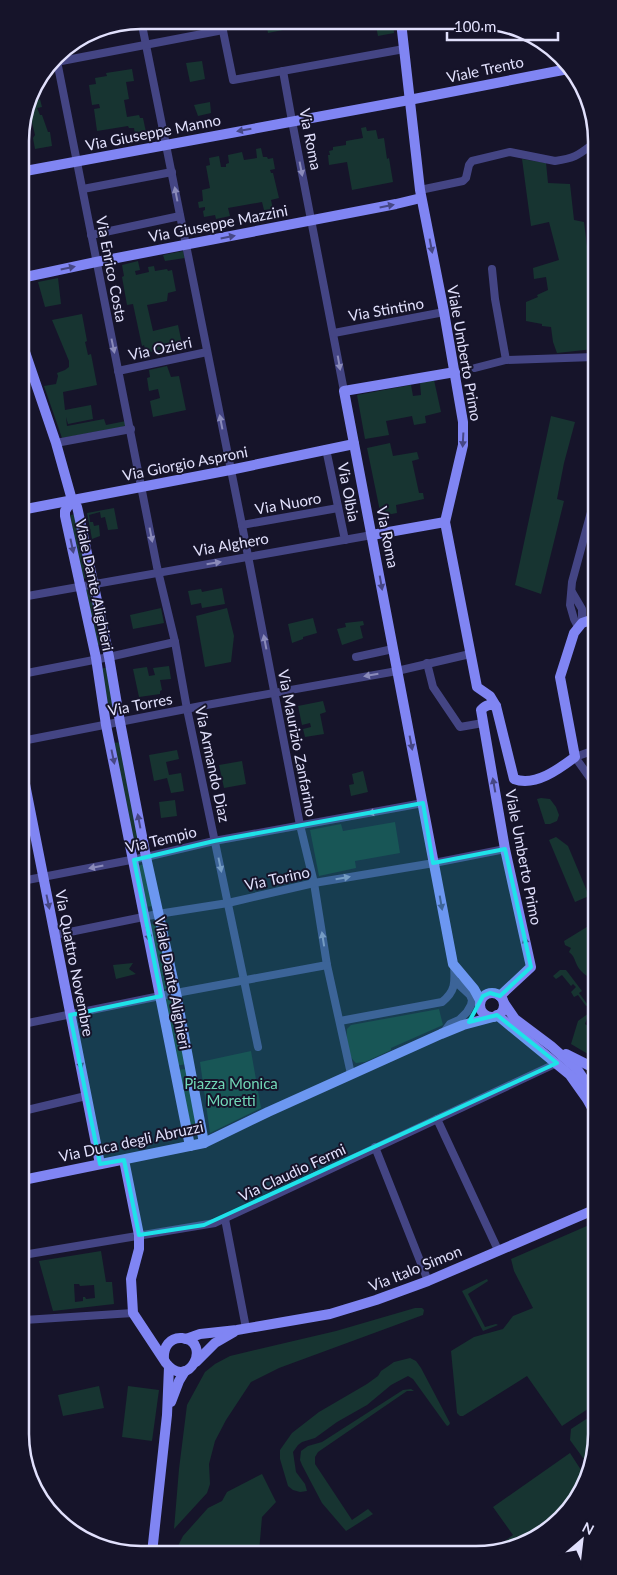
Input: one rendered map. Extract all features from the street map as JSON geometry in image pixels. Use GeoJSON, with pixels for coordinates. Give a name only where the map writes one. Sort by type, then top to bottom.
{"type":"FeatureCollection","features":[{"type":"Feature","properties":{"kind":"main road","name":"Viale Umberto Primo"},"geometry":{"type":"LineString","coordinates":[[403,29],[420,194],[444,312],[459,371],[463,445],[446,522],[477,687],[490,696],[496,706]]}},
{"type":"Feature","properties":{"kind":"main road","name":"Viale Trento"},"geometry":{"type":"LineString","coordinates":[[292,121],[563,70]]}},
{"type":"Feature","properties":{"kind":"main road","name":"Via Giuseppe Manno"},"geometry":{"type":"LineString","coordinates":[[29,170],[292,121]]}},
{"type":"Feature","properties":{"kind":"main road","name":"Via Giuseppe Mazzini"},"geometry":{"type":"LineString","coordinates":[[29,276],[312,220],[420,194]]}},
{"type":"Feature","properties":{"kind":"main road"},"geometry":{"type":"LineString","coordinates":[[29,364],[56,443],[72,500]]}},
{"type":"Feature","properties":{"kind":"main road"},"geometry":{"type":"LineString","coordinates":[[344,391],[459,371]]}},
{"type":"Feature","properties":{"kind":"main road","name":"Via Roma"},"geometry":{"type":"LineString","coordinates":[[344,391],[454,964],[474,989],[480,1001]]}},
{"type":"Feature","properties":{"kind":"main road","name":"Via Giorgio Asproni"},"geometry":{"type":"LineString","coordinates":[[29,508],[354,444]]}},
{"type":"Feature","properties":{"kind":"main road","name":"Viale Dante Alighieri"},"geometry":{"type":"LineString","coordinates":[[190,1146],[106,725],[96,659],[65,511],[72,500],[77,507],[109,657],[146,857],[176,993],[204,1143]]}},
{"type":"Feature","properties":{"kind":"main road","name":"Via Alghero"},"geometry":{"type":"LineString","coordinates":[[372,535],[446,522]]}},
{"type":"Feature","properties":{"kind":"main road"},"geometry":{"type":"LineString","coordinates":[[496,706],[514,779],[521,782],[529,781],[550,774],[575,757],[560,677],[574,632],[580,625],[588,622]]}},
{"type":"Feature","properties":{"kind":"main road","name":"Viale Umberto Primo"},"geometry":{"type":"LineString","coordinates":[[496,706],[490,704],[481,710],[505,849],[532,967],[502,1000]]}},
{"type":"Feature","properties":{"kind":"main road","name":"Via Quattro Novembre"},"geometry":{"type":"LineString","coordinates":[[29,805],[100,1164]]}},
{"type":"Feature","properties":{"kind":"main road"},"geometry":{"type":"LineString","coordinates":[[443,1033],[469,1016],[483,996],[490,993],[497,994],[515,1019],[551,1046],[577,1069],[588,1085]]}},
{"type":"Feature","properties":{"kind":"main road"},"geometry":{"type":"LineString","coordinates":[[443,1033],[495,1016],[502,1010],[502,1000]]}},
{"type":"Feature","properties":{"kind":"main road"},"geometry":{"type":"LineString","coordinates":[[480,1001],[482,1013],[495,1016],[557,1064],[570,1075],[588,1101]]}},
{"type":"Feature","properties":{"kind":"main road","name":"Via Duca degli Abruzzi"},"geometry":{"type":"LineString","coordinates":[[29,1179],[204,1143],[443,1033]]}},
{"type":"Feature","properties":{"kind":"main road"},"geometry":{"type":"LineString","coordinates":[[551,1046],[588,1064]]}},
{"type":"Feature","properties":{"kind":"main road"},"geometry":{"type":"LineString","coordinates":[[175,1068],[190,1066]]}},
{"type":"Feature","properties":{"kind":"main road"},"geometry":{"type":"LineString","coordinates":[[124,1160],[139,1235],[139,1249],[131,1279],[133,1313],[166,1363],[177,1371],[186,1371]]}},
{"type":"Feature","properties":{"kind":"main road","name":"Via Italo Simon"},"geometry":{"type":"LineString","coordinates":[[186,1339],[200,1334],[330,1314],[376,1300],[428,1281],[588,1212]]}},
{"type":"Feature","properties":{"kind":"main road"},"geometry":{"type":"LineString","coordinates":[[143,1327],[160,1340],[168,1343]]}},
{"type":"Feature","properties":{"kind":"main road","name":"Via Italo Simon"},"geometry":{"type":"LineString","coordinates":[[196,1362],[215,1343],[242,1329]]}},
{"type":"Feature","properties":{"kind":"main road"},"geometry":{"type":"LineString","coordinates":[[153,1546],[167,1415],[166,1363],[164,1353],[168,1343],[177,1338],[186,1339],[195,1346],[196,1362],[186,1371],[175,1391],[167,1415]]}},
{"type":"Feature","properties":{"kind":"street","name":"Via Maurizio Zanfarino"},"geometry":{"type":"LineString","coordinates":[[143,29],[300,825],[314,883],[327,965],[351,1074]]}},
{"type":"Feature","properties":{"kind":"street"},"geometry":{"type":"LineString","coordinates":[[66,58],[146,46],[222,30],[233,80],[404,48]]}},
{"type":"Feature","properties":{"kind":"street","name":"Via Enrico Costa"},"geometry":{"type":"LineString","coordinates":[[57,67],[83,189],[141,487]]}},
{"type":"Feature","properties":{"kind":"street","name":"Via Roma"},"geometry":{"type":"LineString","coordinates":[[283,71],[344,391]]}},
{"type":"Feature","properties":{"kind":"street"},"geometry":{"type":"LineString","coordinates":[[420,194],[463,182],[469,165],[472,161],[479,159],[510,152],[555,161],[574,158],[588,148]]}},
{"type":"Feature","properties":{"kind":"street"},"geometry":{"type":"LineString","coordinates":[[83,189],[172,172]]}},
{"type":"Feature","properties":{"kind":"street"},"geometry":{"type":"LineString","coordinates":[[91,235],[180,216]]}},
{"type":"Feature","properties":{"kind":"street"},"geometry":{"type":"LineString","coordinates":[[492,269],[495,299],[506,360]]}},
{"type":"Feature","properties":{"kind":"street","name":"Via Stintino"},"geometry":{"type":"LineString","coordinates":[[334,333],[444,312]]}},
{"type":"Feature","properties":{"kind":"street","name":"Via Ozieri"},"geometry":{"type":"LineString","coordinates":[[118,371],[207,352]]}},
{"type":"Feature","properties":{"kind":"street"},"geometry":{"type":"LineString","coordinates":[[475,368],[506,360],[588,357]]}},
{"type":"Feature","properties":{"kind":"street"},"geometry":{"type":"LineString","coordinates":[[56,443],[131,429]]}},
{"type":"Feature","properties":{"kind":"street","name":"Via Olbia"},"geometry":{"type":"LineString","coordinates":[[326,449],[345,540]]}},
{"type":"Feature","properties":{"kind":"street","name":"Via Armando Diaz"},"geometry":{"type":"LineString","coordinates":[[141,487],[158,572],[175,642],[214,841],[258,1047]]}},
{"type":"Feature","properties":{"kind":"street","name":"Via Nuoro"},"geometry":{"type":"LineString","coordinates":[[242,525],[338,508]]}},
{"type":"Feature","properties":{"kind":"street"},"geometry":{"type":"LineString","coordinates":[[580,625],[574,620],[570,604],[572,582],[588,523]]}},
{"type":"Feature","properties":{"kind":"street","name":"Via Alghero"},"geometry":{"type":"LineString","coordinates":[[29,596],[372,535]]}},
{"type":"Feature","properties":{"kind":"street"},"geometry":{"type":"LineString","coordinates":[[29,673],[175,642]]}},
{"type":"Feature","properties":{"kind":"street"},"geometry":{"type":"LineString","coordinates":[[356,657],[393,648]]}},
{"type":"Feature","properties":{"kind":"street","name":"Via Torres"},"geometry":{"type":"LineString","coordinates":[[29,740],[397,670],[470,654]]}},
{"type":"Feature","properties":{"kind":"street"},"geometry":{"type":"LineString","coordinates":[[427,663],[433,687],[460,727],[483,723]]}},
{"type":"Feature","properties":{"kind":"street"},"geometry":{"type":"LineString","coordinates":[[588,752],[575,757],[588,775]]}},
{"type":"Feature","properties":{"kind":"street","name":"Via Tempio"},"geometry":{"type":"LineString","coordinates":[[29,880],[134,860],[214,841],[423,802]]}},
{"type":"Feature","properties":{"kind":"street","name":"Via Torino"},"geometry":{"type":"LineString","coordinates":[[55,934],[144,916],[228,902],[314,883],[505,849]]}},
{"type":"Feature","properties":{"kind":"street"},"geometry":{"type":"LineString","coordinates":[[340,1021],[442,1002],[451,995],[455,981],[454,964]]}},
{"type":"Feature","properties":{"kind":"street"},"geometry":{"type":"LineString","coordinates":[[29,1023],[327,965]]}},
{"type":"Feature","properties":{"kind":"street"},"geometry":{"type":"LineString","coordinates":[[443,1033],[450,1024],[459,1020],[467,1012],[471,1005],[470,995],[455,981]]}},
{"type":"Feature","properties":{"kind":"street","name":"Via Claudio Fermi"},"geometry":{"type":"LineString","coordinates":[[29,1255],[204,1225],[225,1219],[375,1147],[557,1064]]}},
{"type":"Feature","properties":{"kind":"street"},"geometry":{"type":"LineString","coordinates":[[29,1109],[86,1096]]}},
{"type":"Feature","properties":{"kind":"street"},"geometry":{"type":"LineString","coordinates":[[437,1119],[498,1250]]}},
{"type":"Feature","properties":{"kind":"street"},"geometry":{"type":"LineString","coordinates":[[375,1147],[428,1281]]}},
{"type":"Feature","properties":{"kind":"street"},"geometry":{"type":"LineString","coordinates":[[225,1219],[242,1329]]}},
{"type":"Feature","properties":{"kind":"street"},"geometry":{"type":"LineString","coordinates":[[29,1320],[133,1313]]}},
{"type":"Feature","properties":{"kind":"highlighted area"},"geometry":{"type":"Polygon","coordinates":[[[423,803],[433,863],[505,849],[531,967],[500,996],[490,993],[483,996],[469,1022],[497,1015],[557,1063],[204,1225],[139,1235],[124,1160],[100,1164],[70,1015],[161,996],[134,860],[214,841],[423,803]]]}},
{"type":"Feature","properties":{"kind":"green space"},"geometry":{"type":"Polygon","coordinates":[[[267,29],[288,29],[268,33],[267,29]]]}},
{"type":"Feature","properties":{"kind":"green space"},"geometry":{"type":"Polygon","coordinates":[[[377,29],[394,29],[394,33],[378,36],[377,29]]]}},
{"type":"Feature","properties":{"kind":"green space"},"geometry":{"type":"Polygon","coordinates":[[[202,61],[205,79],[190,82],[186,63],[202,61]]]}},
{"type":"Feature","properties":{"kind":"green space"},"geometry":{"type":"Polygon","coordinates":[[[132,69],[134,81],[126,82],[129,99],[124,100],[127,117],[139,115],[140,118],[143,118],[146,132],[135,134],[134,128],[129,128],[128,126],[97,131],[94,109],[100,108],[99,104],[92,105],[89,85],[96,84],[95,78],[107,76],[106,73],[132,69]]]}},
{"type":"Feature","properties":{"kind":"green space"},"geometry":{"type":"Polygon","coordinates":[[[40,99],[42,107],[37,108],[40,115],[42,115],[48,132],[50,132],[52,146],[35,149],[33,138],[35,135],[31,118],[36,100],[40,99]]]}},
{"type":"Feature","properties":{"kind":"green space"},"geometry":{"type":"Polygon","coordinates":[[[210,102],[211,113],[198,116],[194,105],[210,102]]]}},
{"type":"Feature","properties":{"kind":"green space"},"geometry":{"type":"Polygon","coordinates":[[[366,127],[367,131],[376,130],[378,139],[384,138],[393,182],[352,190],[347,162],[329,165],[328,155],[330,155],[329,151],[333,150],[333,147],[346,145],[346,141],[363,138],[361,128],[366,127]]]}},
{"type":"Feature","properties":{"kind":"green space"},"geometry":{"type":"Polygon","coordinates":[[[261,148],[263,157],[273,158],[275,169],[270,170],[273,173],[279,198],[271,200],[273,209],[264,210],[262,202],[228,208],[230,216],[216,219],[215,215],[204,217],[203,211],[205,207],[199,208],[198,202],[203,201],[202,190],[210,188],[206,166],[210,165],[209,158],[219,156],[221,167],[226,167],[226,164],[229,163],[228,155],[242,152],[244,160],[257,158],[256,149],[261,148]]]}},
{"type":"Feature","properties":{"kind":"green space"},"geometry":{"type":"Polygon","coordinates":[[[522,159],[546,163],[548,183],[570,184],[574,220],[584,222],[588,254],[588,350],[557,353],[551,327],[526,321],[526,302],[548,290],[546,277],[534,279],[533,268],[559,260],[549,222],[531,226],[522,159]]]}},
{"type":"Feature","properties":{"kind":"green space"},"geometry":{"type":"Polygon","coordinates":[[[183,251],[185,258],[165,261],[163,255],[183,251]]]}},
{"type":"Feature","properties":{"kind":"green space"},"geometry":{"type":"Polygon","coordinates":[[[138,261],[140,270],[135,271],[136,275],[149,272],[148,267],[154,266],[155,271],[172,270],[176,291],[168,293],[167,301],[147,305],[153,331],[178,325],[182,344],[146,353],[144,345],[142,346],[133,304],[127,305],[122,277],[124,276],[122,265],[138,261]]]}},
{"type":"Feature","properties":{"kind":"green space"},"geometry":{"type":"Polygon","coordinates":[[[58,278],[61,304],[45,307],[38,282],[58,278]]]}},
{"type":"Feature","properties":{"kind":"green space"},"geometry":{"type":"Polygon","coordinates":[[[82,314],[87,341],[85,342],[88,355],[91,354],[97,385],[63,392],[65,410],[91,405],[93,419],[68,424],[66,417],[67,426],[104,419],[106,425],[126,421],[127,426],[62,438],[44,386],[56,384],[57,373],[69,367],[69,361],[52,320],[82,314]]]}},
{"type":"Feature","properties":{"kind":"green space"},"geometry":{"type":"Polygon","coordinates":[[[167,366],[171,377],[179,376],[186,410],[153,417],[150,401],[160,398],[158,389],[149,391],[147,378],[150,377],[149,370],[167,366]]]}},
{"type":"Feature","properties":{"kind":"green space"},"geometry":{"type":"Polygon","coordinates":[[[434,380],[441,412],[425,416],[426,423],[414,425],[412,416],[386,421],[389,435],[365,439],[357,395],[411,385],[413,396],[421,395],[420,383],[434,380]]]}},
{"type":"Feature","properties":{"kind":"green space"},"geometry":{"type":"Polygon","coordinates":[[[551,416],[575,422],[557,499],[564,501],[541,594],[515,585],[551,416]]]}},
{"type":"Feature","properties":{"kind":"green space"},"geometry":{"type":"Polygon","coordinates":[[[390,443],[393,456],[417,452],[419,459],[412,461],[419,493],[423,493],[424,499],[396,505],[397,513],[381,516],[367,448],[390,443]]]}},
{"type":"Feature","properties":{"kind":"green space"},"geometry":{"type":"Polygon","coordinates":[[[114,508],[118,529],[108,530],[105,517],[101,518],[100,512],[89,515],[90,522],[93,522],[94,526],[99,525],[100,536],[92,539],[87,513],[114,508]]]}},
{"type":"Feature","properties":{"kind":"green space"},"geometry":{"type":"Polygon","coordinates":[[[77,514],[88,578],[82,579],[70,515],[77,514]]]}},
{"type":"Feature","properties":{"kind":"green space"},"geometry":{"type":"Polygon","coordinates":[[[90,587],[102,644],[95,646],[83,589],[90,587]]]}},
{"type":"Feature","properties":{"kind":"green space"},"geometry":{"type":"Polygon","coordinates":[[[222,588],[225,604],[202,608],[201,603],[191,605],[188,591],[201,589],[202,592],[222,588]]]}},
{"type":"Feature","properties":{"kind":"green space"},"geometry":{"type":"Polygon","coordinates":[[[161,608],[164,623],[133,629],[130,615],[161,608]]]}},
{"type":"Feature","properties":{"kind":"green space"},"geometry":{"type":"Polygon","coordinates":[[[227,608],[234,636],[231,662],[205,667],[196,616],[227,608]]]}},
{"type":"Feature","properties":{"kind":"green space"},"geometry":{"type":"Polygon","coordinates":[[[313,618],[317,633],[292,643],[288,624],[313,618]]]}},
{"type":"Feature","properties":{"kind":"green space"},"geometry":{"type":"Polygon","coordinates":[[[363,621],[364,625],[360,626],[363,638],[342,645],[337,629],[346,627],[345,623],[363,621]]]}},
{"type":"Feature","properties":{"kind":"green space"},"geometry":{"type":"Polygon","coordinates":[[[169,666],[171,679],[160,680],[162,690],[160,694],[139,697],[133,669],[147,667],[149,676],[155,675],[153,668],[169,666]]]}},
{"type":"Feature","properties":{"kind":"green space"},"geometry":{"type":"Polygon","coordinates":[[[109,667],[116,711],[107,713],[100,669],[109,667]]]}},
{"type":"Feature","properties":{"kind":"green space"},"geometry":{"type":"Polygon","coordinates":[[[323,701],[326,712],[320,714],[324,734],[305,737],[303,729],[311,727],[310,723],[302,725],[298,706],[323,701]]]}},
{"type":"Feature","properties":{"kind":"green space"},"geometry":{"type":"Polygon","coordinates":[[[121,742],[139,841],[131,842],[113,743],[121,742]]]}},
{"type":"Feature","properties":{"kind":"green space"},"geometry":{"type":"Polygon","coordinates":[[[177,750],[179,759],[166,762],[169,775],[181,773],[184,791],[171,793],[167,778],[154,781],[149,755],[177,750]]]}},
{"type":"Feature","properties":{"kind":"green space"},"geometry":{"type":"Polygon","coordinates":[[[242,761],[246,784],[224,788],[219,765],[242,761]]]}},
{"type":"Feature","properties":{"kind":"green space"},"geometry":{"type":"Polygon","coordinates":[[[363,771],[368,792],[351,796],[349,785],[354,784],[352,774],[363,771]]]}},
{"type":"Feature","properties":{"kind":"green space"},"geometry":{"type":"Polygon","coordinates":[[[537,799],[550,799],[556,807],[559,815],[557,821],[545,824],[537,799]]]}},
{"type":"Feature","properties":{"kind":"green space"},"geometry":{"type":"Polygon","coordinates":[[[175,800],[177,816],[161,818],[159,802],[175,800]]]}},
{"type":"Feature","properties":{"kind":"green space"},"geometry":{"type":"Polygon","coordinates":[[[395,822],[400,853],[355,861],[356,868],[319,876],[310,830],[341,824],[343,831],[395,822]]]}},
{"type":"Feature","properties":{"kind":"green space"},"geometry":{"type":"Polygon","coordinates":[[[556,837],[568,846],[588,896],[575,902],[549,840],[556,837]]]}},
{"type":"Feature","properties":{"kind":"green space"},"geometry":{"type":"Polygon","coordinates":[[[145,864],[153,906],[145,907],[137,866],[145,864]]]}},
{"type":"Feature","properties":{"kind":"green space"},"geometry":{"type":"Polygon","coordinates":[[[157,923],[170,988],[161,990],[148,925],[157,923]]]}},
{"type":"Feature","properties":{"kind":"green space"},"geometry":{"type":"Polygon","coordinates":[[[588,926],[588,976],[577,966],[574,957],[569,952],[571,948],[565,945],[564,941],[588,926]]]}},
{"type":"Feature","properties":{"kind":"green space"},"geometry":{"type":"Polygon","coordinates":[[[133,963],[129,969],[136,974],[116,979],[113,965],[133,963]]]}},
{"type":"Feature","properties":{"kind":"green space"},"geometry":{"type":"Polygon","coordinates":[[[560,970],[566,970],[582,991],[579,993],[588,1005],[586,1006],[578,995],[574,997],[571,992],[576,987],[573,984],[571,986],[562,975],[556,979],[553,976],[560,970]]]}},
{"type":"Feature","properties":{"kind":"green space"},"geometry":{"type":"Polygon","coordinates":[[[173,998],[186,1064],[176,1066],[163,999],[173,998]]]}},
{"type":"Feature","properties":{"kind":"green space"},"geometry":{"type":"Polygon","coordinates":[[[439,1009],[443,1025],[391,1048],[391,1050],[365,1062],[356,1063],[351,1057],[348,1048],[347,1029],[351,1025],[439,1009]]]}},
{"type":"Feature","properties":{"kind":"green space"},"geometry":{"type":"Polygon","coordinates":[[[588,1014],[585,1024],[588,1026],[588,1054],[571,1044],[578,1021],[588,1014]]]}},
{"type":"Feature","properties":{"kind":"green space","name":"Piazza Monica Moretti"},"geometry":{"type":"Polygon","coordinates":[[[251,1051],[261,1108],[210,1133],[200,1062],[251,1051]]]}},
{"type":"Feature","properties":{"kind":"green space"},"geometry":{"type":"Polygon","coordinates":[[[186,1069],[198,1130],[189,1132],[177,1070],[186,1069]]]}},
{"type":"Feature","properties":{"kind":"green space"},"geometry":{"type":"Polygon","coordinates":[[[588,1225],[588,1409],[562,1426],[527,1376],[463,1416],[457,1413],[451,1351],[474,1337],[503,1329],[513,1316],[533,1308],[514,1271],[511,1259],[588,1225]]]}},
{"type":"Feature","properties":{"kind":"green space"},"geometry":{"type":"Polygon","coordinates":[[[101,1251],[106,1282],[112,1282],[114,1304],[53,1311],[39,1261],[101,1251]],[[74,1284],[75,1302],[83,1301],[83,1297],[86,1299],[95,1298],[94,1285],[80,1286],[79,1284],[74,1284]]]}},
{"type":"Feature","properties":{"kind":"green space"},"geometry":{"type":"Polygon","coordinates":[[[487,1279],[488,1281],[468,1294],[485,1327],[498,1325],[483,1331],[462,1291],[487,1279]]]}},
{"type":"Feature","properties":{"kind":"green space"},"geometry":{"type":"Polygon","coordinates":[[[415,1308],[422,1308],[424,1310],[423,1315],[279,1368],[251,1382],[226,1420],[215,1441],[209,1464],[210,1484],[207,1493],[174,1529],[187,1405],[205,1372],[230,1356],[336,1331],[415,1308]]]}},
{"type":"Feature","properties":{"kind":"green space"},"geometry":{"type":"Polygon","coordinates":[[[410,1358],[416,1361],[421,1368],[450,1423],[449,1425],[447,1426],[413,1379],[408,1376],[391,1385],[367,1405],[337,1422],[315,1438],[298,1445],[293,1452],[296,1472],[305,1484],[307,1491],[300,1492],[288,1486],[280,1459],[280,1450],[292,1433],[319,1412],[367,1384],[394,1362],[410,1358]]]}},
{"type":"Feature","properties":{"kind":"green space"},"geometry":{"type":"Polygon","coordinates":[[[99,1386],[104,1408],[63,1416],[58,1395],[99,1386]]]}},
{"type":"Feature","properties":{"kind":"green space"},"geometry":{"type":"Polygon","coordinates":[[[128,1386],[159,1390],[152,1441],[122,1437],[128,1386]]]}},
{"type":"Feature","properties":{"kind":"green space"},"geometry":{"type":"Polygon","coordinates":[[[411,1389],[414,1391],[407,1391],[318,1452],[315,1457],[315,1464],[352,1520],[368,1509],[373,1514],[346,1531],[322,1503],[302,1465],[300,1460],[301,1451],[308,1446],[322,1442],[403,1390],[411,1389]]]}},
{"type":"Feature","properties":{"kind":"green space"},"geometry":{"type":"Polygon","coordinates":[[[588,1418],[588,1442],[585,1458],[583,1458],[570,1440],[571,1429],[588,1418]]]}},
{"type":"Feature","properties":{"kind":"green space"},"geometry":{"type":"Polygon","coordinates":[[[570,1453],[582,1471],[565,1502],[539,1527],[526,1535],[503,1542],[513,1535],[493,1507],[570,1453]]]}},
{"type":"Feature","properties":{"kind":"green space"},"geometry":{"type":"Polygon","coordinates":[[[262,1474],[276,1502],[262,1517],[260,1546],[178,1546],[183,1536],[208,1508],[222,1501],[227,1492],[262,1474]]]}},
{"type":"Feature","properties":{"kind":"tunnel"},"geometry":{"type":"LineString","coordinates":[[463,370],[475,368]]}}]}
